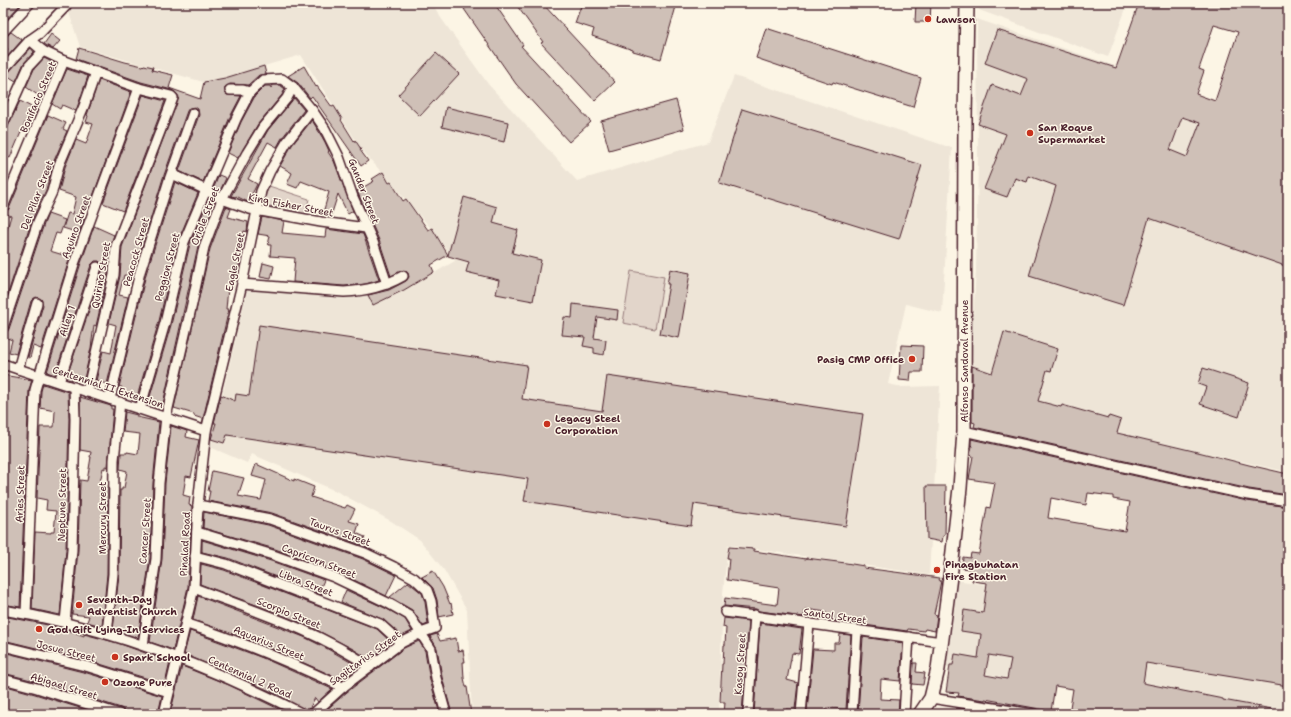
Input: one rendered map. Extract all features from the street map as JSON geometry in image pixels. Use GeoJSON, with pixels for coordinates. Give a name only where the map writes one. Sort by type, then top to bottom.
{"type":"FeatureCollection","features":[{"type":"Feature","properties":{"kind":"main road","name":"Alfonso Sandoval Avenue"},"geometry":{"type":"LineString","coordinates":[[920,714],[931,698],[938,669],[954,547],[964,431],[967,3]]}},
{"type":"Feature","properties":{"kind":"street"},"geometry":{"type":"LineString","coordinates":[[3,32],[30,3]]}},
{"type":"Feature","properties":{"kind":"street"},"geometry":{"type":"LineString","coordinates":[[3,70],[30,40],[40,33],[66,6]]}},
{"type":"Feature","properties":{"kind":"street"},"geometry":{"type":"LineString","coordinates":[[30,40],[43,51],[64,61],[139,88]]}},
{"type":"Feature","properties":{"kind":"street"},"geometry":{"type":"LineString","coordinates":[[3,124],[29,66],[43,51]]}},
{"type":"Feature","properties":{"kind":"street","name":"Bonifacio Street"},"geometry":{"type":"LineString","coordinates":[[3,208],[64,61]]}},
{"type":"Feature","properties":{"kind":"street","name":"Del Pilar Street"},"geometry":{"type":"LineString","coordinates":[[3,327],[38,222],[52,192],[60,165],[96,72]]}},
{"type":"Feature","properties":{"kind":"street"},"geometry":{"type":"LineString","coordinates":[[230,90],[244,90],[250,92],[263,80],[276,78],[282,79],[293,87]]}},
{"type":"Feature","properties":{"kind":"street","name":"Gander Street"},"geometry":{"type":"LineString","coordinates":[[293,87],[312,110],[340,157],[353,197],[373,242],[387,284]]}},
{"type":"Feature","properties":{"kind":"street","name":"Oriole Street"},"geometry":{"type":"LineString","coordinates":[[166,417],[204,247],[222,199],[263,127],[287,98],[293,87]]}},
{"type":"Feature","properties":{"kind":"street","name":"Quirino Street"},"geometry":{"type":"LineString","coordinates":[[87,392],[114,276],[116,246],[173,98],[171,96],[139,88]]}},
{"type":"Feature","properties":{"kind":"street","name":"Aquino Street"},"geometry":{"type":"LineString","coordinates":[[39,376],[74,264],[139,88]]}},
{"type":"Feature","properties":{"kind":"street","name":"Peggion Street"},"geometry":{"type":"LineString","coordinates":[[140,409],[164,324],[184,242],[250,92]]}},
{"type":"Feature","properties":{"kind":"street","name":"Eagle Street"},"geometry":{"type":"LineString","coordinates":[[206,430],[242,284],[261,191],[270,171],[287,142],[312,110]]}},
{"type":"Feature","properties":{"kind":"street","name":"Peacock Street"},"geometry":{"type":"LineString","coordinates":[[110,399],[140,272],[193,113]]}},
{"type":"Feature","properties":{"kind":"street","name":"King Fisher Street"},"geometry":{"type":"LineString","coordinates":[[172,174],[222,199],[256,211],[366,228]]}},
{"type":"Feature","properties":{"kind":"street","name":"Alley 1"},"geometry":{"type":"LineString","coordinates":[[59,382],[97,267]]}},
{"type":"Feature","properties":{"kind":"street"},"geometry":{"type":"LineString","coordinates":[[242,284],[358,292],[387,284],[403,276]]}},
{"type":"Feature","properties":{"kind":"street"},"geometry":{"type":"LineString","coordinates":[[18,369],[37,303]]}},
{"type":"Feature","properties":{"kind":"street","name":"Centennial II Extension"},"geometry":{"type":"LineString","coordinates":[[3,364],[206,430]]}},
{"type":"Feature","properties":{"kind":"street","name":"Aries Street"},"geometry":{"type":"LineString","coordinates":[[26,614],[35,390],[39,376]]}},
{"type":"Feature","properties":{"kind":"street","name":"Neptune Street"},"geometry":{"type":"LineString","coordinates":[[65,622],[72,550],[75,419],[74,387]]}},
{"type":"Feature","properties":{"kind":"street","name":"Mercury Street"},"geometry":{"type":"LineString","coordinates":[[107,634],[113,574],[114,460],[120,402]]}},
{"type":"Feature","properties":{"kind":"street","name":"Cancer Street"},"geometry":{"type":"LineString","coordinates":[[143,645],[156,559],[159,483],[166,417]]}},
{"type":"Feature","properties":{"kind":"street","name":"Pinalad Road"},"geometry":{"type":"LineString","coordinates":[[164,714],[194,588],[198,505],[206,430]]}},
{"type":"Feature","properties":{"kind":"street"},"geometry":{"type":"LineString","coordinates":[[964,431],[1248,495],[1288,501]]}},
{"type":"Feature","properties":{"kind":"street","name":"Taurus Street"},"geometry":{"type":"LineString","coordinates":[[198,505],[270,519],[365,553],[394,567],[414,578],[427,590],[431,601],[435,628]]}},
{"type":"Feature","properties":{"kind":"street","name":"Capricorn Street"},"geometry":{"type":"LineString","coordinates":[[197,532],[273,555],[334,577],[388,603],[409,615],[431,650],[436,678],[446,714]]}},
{"type":"Feature","properties":{"kind":"street","name":"Libra Street"},"geometry":{"type":"LineString","coordinates":[[195,556],[233,567],[380,624],[401,643]]}},
{"type":"Feature","properties":{"kind":"street","name":"Scorpio Street"},"geometry":{"type":"LineString","coordinates":[[194,588],[278,619],[330,642],[351,653],[370,667]]}},
{"type":"Feature","properties":{"kind":"street","name":"Centennial 2 Road"},"geometry":{"type":"LineString","coordinates":[[3,610],[65,622],[143,645],[177,657],[258,691],[303,714]]}},
{"type":"Feature","properties":{"kind":"street","name":"Santol Street"},"geometry":{"type":"LineString","coordinates":[[725,612],[942,642]]}},
{"type":"Feature","properties":{"kind":"street","name":"Kasoy Street"},"geometry":{"type":"LineString","coordinates":[[748,714],[755,615]]}},
{"type":"Feature","properties":{"kind":"street"},"geometry":{"type":"LineString","coordinates":[[801,714],[809,623]]}},
{"type":"Feature","properties":{"kind":"street","name":"Aquarius Street"},"geometry":{"type":"LineString","coordinates":[[186,624],[211,631],[278,658],[342,687]]}},
{"type":"Feature","properties":{"kind":"street","name":"Sagittarius Street"},"geometry":{"type":"LineString","coordinates":[[313,714],[342,687],[401,643],[435,628]]}},
{"type":"Feature","properties":{"kind":"street"},"geometry":{"type":"LineString","coordinates":[[852,714],[857,630]]}},
{"type":"Feature","properties":{"kind":"street"},"geometry":{"type":"LineString","coordinates":[[904,714],[909,637]]}},
{"type":"Feature","properties":{"kind":"street","name":"Josue Street"},"geometry":{"type":"LineString","coordinates":[[3,646],[89,667],[169,692]]}},
{"type":"Feature","properties":{"kind":"street","name":"Abigael Street"},"geometry":{"type":"LineString","coordinates":[[3,679],[37,688],[96,711],[119,714]]}},
{"type":"Feature","properties":{"kind":"street"},"geometry":{"type":"LineString","coordinates":[[931,698],[984,710],[1033,714]]}},
{"type":"Feature","properties":{"kind":"shaded area"},"geometry":{"type":"Polygon","coordinates":[[[66,3],[432,3],[488,84],[577,181],[708,142],[734,76],[952,148],[942,313],[906,304],[888,384],[902,387],[940,386],[929,575],[728,545],[723,593],[719,714],[472,714],[467,610],[444,570],[420,540],[391,521],[338,492],[252,454],[247,463],[210,447],[249,282],[396,295],[455,261],[435,233],[362,150],[301,55],[207,83],[80,47],[66,3]]]}},
{"type":"Feature","properties":{"kind":"shaded area"},"geometry":{"type":"Polygon","coordinates":[[[980,3],[1128,3],[1108,57],[979,10],[980,3]]]}},
{"type":"Feature","properties":{"kind":"shaded area"},"geometry":{"type":"Polygon","coordinates":[[[977,19],[1288,125],[1288,472],[968,399],[976,271],[978,159],[977,19]]]}},
{"type":"Feature","properties":{"kind":"shaded area"},"geometry":{"type":"Polygon","coordinates":[[[269,186],[309,199],[305,215],[262,204],[269,186]]]}},
{"type":"Feature","properties":{"kind":"shaded area"},"geometry":{"type":"Polygon","coordinates":[[[631,271],[664,277],[655,329],[623,323],[631,271]]]}},
{"type":"Feature","properties":{"kind":"shaded area"},"geometry":{"type":"Polygon","coordinates":[[[956,580],[1288,633],[1288,714],[1205,714],[946,667],[955,603],[956,580]]]}},
{"type":"Feature","properties":{"kind":"building"},"geometry":{"type":"Polygon","coordinates":[[[6,3],[22,3],[3,23],[3,6],[6,3]]]}},
{"type":"Feature","properties":{"kind":"building"},"geometry":{"type":"Polygon","coordinates":[[[473,3],[494,3],[523,45],[521,46],[591,122],[569,142],[516,84],[464,9],[473,3]]]}},
{"type":"Feature","properties":{"kind":"building"},"geometry":{"type":"Polygon","coordinates":[[[515,3],[542,3],[615,82],[595,101],[541,43],[543,42],[515,3]]]}},
{"type":"Feature","properties":{"kind":"building"},"geometry":{"type":"Polygon","coordinates":[[[582,3],[677,3],[661,59],[633,51],[592,36],[594,29],[575,23],[582,3]]]}},
{"type":"Feature","properties":{"kind":"building"},"geometry":{"type":"Polygon","coordinates":[[[916,3],[931,3],[930,22],[915,22],[916,3]]]}},
{"type":"Feature","properties":{"kind":"building"},"geometry":{"type":"Polygon","coordinates":[[[1139,3],[1288,3],[1288,267],[1149,218],[1123,305],[1029,276],[1056,186],[1029,176],[1027,182],[1015,178],[1007,197],[984,189],[1006,134],[978,124],[992,85],[1021,96],[1028,79],[985,63],[997,30],[1116,68],[1139,3]],[[1214,25],[1199,69],[1204,71],[1196,94],[1215,101],[1238,32],[1214,25]],[[1182,117],[1170,150],[1187,157],[1200,123],[1182,117]]]}},
{"type":"Feature","properties":{"kind":"building"},"geometry":{"type":"Polygon","coordinates":[[[766,28],[921,78],[913,107],[833,82],[832,84],[756,58],[766,28]]]}},
{"type":"Feature","properties":{"kind":"building"},"geometry":{"type":"Polygon","coordinates":[[[11,32],[22,40],[7,57],[4,54],[8,49],[3,46],[3,38],[11,32]]]}},
{"type":"Feature","properties":{"kind":"building"},"geometry":{"type":"Polygon","coordinates":[[[51,34],[60,41],[53,49],[44,44],[51,34]]]}},
{"type":"Feature","properties":{"kind":"building"},"geometry":{"type":"Polygon","coordinates":[[[31,48],[34,52],[24,63],[16,81],[6,75],[31,48]]]}},
{"type":"Feature","properties":{"kind":"building"},"geometry":{"type":"Polygon","coordinates":[[[79,48],[125,62],[153,67],[152,70],[173,75],[169,88],[200,99],[204,82],[225,78],[264,66],[266,74],[259,75],[248,85],[230,84],[225,87],[225,93],[227,95],[241,96],[230,117],[203,182],[179,171],[199,115],[198,109],[195,107],[189,108],[187,111],[163,178],[133,277],[124,275],[119,295],[128,297],[107,384],[96,381],[103,351],[111,353],[116,325],[109,323],[120,276],[122,247],[179,97],[172,90],[141,82],[76,59],[79,48]]]}},
{"type":"Feature","properties":{"kind":"building"},"geometry":{"type":"Polygon","coordinates":[[[436,53],[459,74],[420,116],[398,95],[436,53]]]}},
{"type":"Feature","properties":{"kind":"building"},"geometry":{"type":"Polygon","coordinates":[[[44,58],[56,64],[42,98],[26,87],[34,69],[44,58]]]}},
{"type":"Feature","properties":{"kind":"building"},"geometry":{"type":"Polygon","coordinates":[[[304,66],[316,87],[317,86],[332,107],[334,106],[342,119],[341,120],[368,161],[361,166],[312,96],[310,98],[298,83],[288,76],[304,66]]]}},
{"type":"Feature","properties":{"kind":"building"},"geometry":{"type":"Polygon","coordinates":[[[67,69],[88,76],[76,111],[62,105],[60,109],[52,104],[67,69]]]}},
{"type":"Feature","properties":{"kind":"building"},"geometry":{"type":"Polygon","coordinates":[[[99,80],[131,92],[92,199],[87,198],[82,217],[84,218],[79,233],[63,228],[68,213],[72,214],[76,197],[59,191],[65,167],[76,140],[86,144],[93,124],[86,122],[87,115],[99,80]]]}},
{"type":"Feature","properties":{"kind":"building"},"geometry":{"type":"Polygon","coordinates":[[[273,85],[280,85],[285,89],[282,95],[258,124],[238,158],[228,153],[241,122],[255,96],[265,86],[270,86],[271,88],[273,85]]]}},
{"type":"Feature","properties":{"kind":"building"},"geometry":{"type":"Polygon","coordinates":[[[143,95],[165,101],[123,211],[103,203],[143,95]]]}},
{"type":"Feature","properties":{"kind":"building"},"geometry":{"type":"Polygon","coordinates":[[[294,98],[304,110],[282,138],[277,147],[268,142],[248,179],[257,184],[248,202],[236,196],[231,196],[268,130],[294,98]]]}},
{"type":"Feature","properties":{"kind":"building"},"geometry":{"type":"Polygon","coordinates":[[[676,100],[684,129],[609,150],[601,121],[676,100]]]}},
{"type":"Feature","properties":{"kind":"building"},"geometry":{"type":"Polygon","coordinates":[[[20,101],[37,110],[34,118],[28,116],[10,158],[3,155],[3,130],[8,126],[20,101]]]}},
{"type":"Feature","properties":{"kind":"building"},"geometry":{"type":"Polygon","coordinates":[[[446,107],[508,122],[504,142],[442,127],[446,107]]]}},
{"type":"Feature","properties":{"kind":"building"},"geometry":{"type":"Polygon","coordinates":[[[742,109],[922,165],[899,239],[719,183],[742,109]]]}},
{"type":"Feature","properties":{"kind":"building"},"geometry":{"type":"Polygon","coordinates":[[[48,115],[66,123],[63,129],[67,131],[53,163],[46,190],[32,220],[3,308],[3,257],[7,245],[3,242],[11,216],[4,213],[9,209],[48,115]]]}},
{"type":"Feature","properties":{"kind":"building"},"geometry":{"type":"Polygon","coordinates":[[[312,120],[334,161],[353,211],[348,214],[338,194],[331,216],[323,213],[329,192],[301,181],[297,188],[287,184],[292,173],[280,166],[292,145],[312,120]]]}},
{"type":"Feature","properties":{"kind":"building"},"geometry":{"type":"Polygon","coordinates":[[[383,172],[389,183],[391,182],[403,201],[406,199],[428,230],[432,228],[448,255],[431,265],[434,272],[404,290],[373,305],[368,295],[389,290],[406,281],[409,277],[408,273],[404,270],[391,276],[379,240],[357,191],[374,181],[372,179],[383,172]]]}},
{"type":"Feature","properties":{"kind":"building"},"geometry":{"type":"Polygon","coordinates":[[[219,175],[226,178],[220,191],[214,187],[219,175]]]}},
{"type":"Feature","properties":{"kind":"building"},"geometry":{"type":"Polygon","coordinates":[[[175,182],[198,193],[178,241],[159,321],[137,397],[120,392],[122,387],[119,387],[146,274],[175,182]]]}},
{"type":"Feature","properties":{"kind":"building"},"geometry":{"type":"Polygon","coordinates":[[[464,197],[497,207],[493,223],[518,230],[512,253],[541,260],[533,301],[496,294],[499,280],[466,272],[469,262],[448,256],[464,197]]]}},
{"type":"Feature","properties":{"kind":"building"},"geometry":{"type":"Polygon","coordinates":[[[209,199],[215,202],[198,246],[163,404],[149,400],[171,325],[190,244],[209,199]]]}},
{"type":"Feature","properties":{"kind":"building"},"geometry":{"type":"Polygon","coordinates":[[[226,207],[231,209],[228,217],[248,222],[247,232],[244,231],[241,249],[243,250],[238,269],[234,268],[232,289],[228,288],[226,309],[229,309],[203,419],[194,416],[194,414],[174,408],[210,249],[226,207]]]}},
{"type":"Feature","properties":{"kind":"building"},"geometry":{"type":"Polygon","coordinates":[[[48,214],[65,220],[60,234],[56,233],[50,251],[70,257],[41,349],[33,346],[30,358],[28,357],[43,305],[41,299],[36,297],[31,301],[16,354],[9,352],[12,340],[3,336],[3,333],[7,332],[9,329],[48,214]]]}},
{"type":"Feature","properties":{"kind":"building"},"geometry":{"type":"Polygon","coordinates":[[[262,217],[284,221],[282,233],[325,237],[326,229],[363,234],[379,280],[366,284],[344,286],[293,282],[295,258],[270,256],[271,245],[268,245],[270,236],[258,234],[262,217]]]}},
{"type":"Feature","properties":{"kind":"building"},"geometry":{"type":"Polygon","coordinates":[[[94,226],[114,235],[110,246],[108,274],[96,326],[94,325],[91,348],[84,379],[72,375],[72,380],[66,379],[103,269],[103,265],[99,261],[95,261],[91,265],[55,375],[47,372],[94,226]]]}},
{"type":"Feature","properties":{"kind":"building"},"geometry":{"type":"Polygon","coordinates":[[[263,263],[274,266],[271,279],[260,277],[263,263]]]}},
{"type":"Feature","properties":{"kind":"building"},"geometry":{"type":"Polygon","coordinates":[[[670,269],[690,273],[679,338],[660,334],[669,284],[667,284],[670,269]]]}},
{"type":"Feature","properties":{"kind":"building"},"geometry":{"type":"Polygon","coordinates":[[[573,304],[618,310],[617,320],[597,317],[594,338],[606,340],[604,355],[594,353],[594,348],[583,346],[585,337],[562,335],[564,317],[572,318],[573,304]]]}},
{"type":"Feature","properties":{"kind":"building","name":"Legacy Steel Corporation"},"geometry":{"type":"Polygon","coordinates":[[[259,325],[527,365],[522,399],[602,411],[607,376],[863,414],[846,526],[694,504],[691,526],[524,501],[528,479],[227,435],[224,443],[211,439],[216,423],[214,423],[221,395],[235,401],[236,394],[249,396],[259,325]]]}},
{"type":"Feature","properties":{"kind":"building"},"geometry":{"type":"Polygon","coordinates":[[[1004,332],[1058,349],[1051,371],[1047,370],[1038,401],[1061,407],[1062,405],[1108,418],[1109,416],[1121,420],[1117,433],[1288,474],[1288,495],[1249,489],[974,427],[975,423],[972,422],[972,366],[992,373],[1004,332]]]}},
{"type":"Feature","properties":{"kind":"building","name":"Pasig CMP Office"},"geometry":{"type":"Polygon","coordinates":[[[901,345],[923,346],[922,372],[911,372],[910,381],[899,380],[901,345]]]}},
{"type":"Feature","properties":{"kind":"building"},"geometry":{"type":"Polygon","coordinates":[[[1203,368],[1249,383],[1239,417],[1200,404],[1206,387],[1198,384],[1203,368]]]}},
{"type":"Feature","properties":{"kind":"building"},"geometry":{"type":"Polygon","coordinates":[[[3,375],[32,380],[29,390],[20,607],[3,604],[3,375]]]}},
{"type":"Feature","properties":{"kind":"building"},"geometry":{"type":"Polygon","coordinates":[[[43,384],[68,392],[69,419],[66,550],[60,615],[32,609],[35,532],[54,532],[56,511],[46,510],[47,500],[37,498],[40,427],[54,427],[55,411],[40,408],[43,384]]]}},
{"type":"Feature","properties":{"kind":"building"},"geometry":{"type":"Polygon","coordinates":[[[80,397],[111,406],[111,409],[113,409],[108,467],[105,466],[105,469],[103,468],[99,487],[108,488],[107,574],[102,626],[87,622],[89,616],[72,614],[78,550],[80,480],[87,481],[91,457],[91,452],[80,450],[80,397]]]}},
{"type":"Feature","properties":{"kind":"building"},"geometry":{"type":"Polygon","coordinates":[[[125,412],[137,415],[137,417],[159,422],[153,483],[150,558],[138,638],[113,630],[119,574],[120,490],[124,488],[127,471],[120,469],[121,453],[127,452],[138,454],[140,434],[123,432],[125,412]]]}},
{"type":"Feature","properties":{"kind":"building"},"geometry":{"type":"Polygon","coordinates":[[[171,426],[187,431],[186,437],[199,440],[191,477],[186,476],[183,495],[190,497],[189,505],[192,506],[188,587],[173,650],[150,642],[162,559],[165,483],[171,426]]]}},
{"type":"Feature","properties":{"kind":"building"},"geometry":{"type":"Polygon","coordinates":[[[971,439],[1247,501],[1288,507],[1288,686],[1146,663],[1143,683],[1272,709],[1272,714],[1199,714],[1189,712],[1188,714],[1069,714],[1073,689],[1055,686],[1051,711],[985,699],[958,696],[959,693],[946,692],[950,665],[953,665],[955,654],[978,658],[981,634],[961,631],[964,610],[983,613],[987,583],[972,581],[974,571],[969,571],[969,569],[962,568],[963,557],[970,558],[971,553],[979,554],[987,507],[990,508],[995,483],[969,479],[973,456],[970,455],[971,439]],[[1088,493],[1086,505],[1051,498],[1048,518],[1125,531],[1130,502],[1113,499],[1113,496],[1088,493]],[[989,655],[985,675],[1007,679],[1011,659],[989,655]]]}},
{"type":"Feature","properties":{"kind":"building"},"geometry":{"type":"Polygon","coordinates":[[[256,464],[294,481],[294,479],[314,487],[311,497],[345,508],[347,505],[355,509],[349,521],[359,524],[356,533],[365,537],[361,545],[272,513],[208,501],[210,491],[208,491],[212,471],[244,478],[238,496],[261,500],[266,480],[252,476],[256,464]]]}},
{"type":"Feature","properties":{"kind":"building"},"geometry":{"type":"Polygon","coordinates":[[[926,486],[946,486],[945,535],[943,536],[942,542],[927,539],[926,486]]]}},
{"type":"Feature","properties":{"kind":"building"},"geometry":{"type":"Polygon","coordinates":[[[204,512],[268,525],[363,559],[396,575],[386,596],[336,571],[275,549],[203,528],[204,512]]]}},
{"type":"Feature","properties":{"kind":"building"},"geometry":{"type":"Polygon","coordinates":[[[202,540],[271,561],[324,580],[320,589],[323,591],[322,595],[228,558],[202,552],[202,540]]]}},
{"type":"Feature","properties":{"kind":"building"},"geometry":{"type":"Polygon","coordinates":[[[729,547],[754,549],[754,551],[806,559],[846,563],[864,566],[864,568],[940,578],[939,580],[941,581],[934,614],[937,615],[935,631],[925,629],[924,631],[908,629],[907,631],[836,621],[825,619],[826,612],[805,609],[804,617],[759,611],[756,609],[724,606],[725,598],[777,605],[779,588],[727,580],[729,558],[727,558],[729,547]]]}},
{"type":"Feature","properties":{"kind":"building"},"geometry":{"type":"Polygon","coordinates":[[[201,564],[224,570],[377,629],[392,643],[369,659],[309,626],[200,584],[201,564]]]}},
{"type":"Feature","properties":{"kind":"building"},"geometry":{"type":"Polygon","coordinates":[[[433,571],[443,587],[450,604],[451,603],[453,614],[439,617],[437,600],[433,588],[422,577],[433,571]]]}},
{"type":"Feature","properties":{"kind":"building"},"geometry":{"type":"Polygon","coordinates":[[[408,582],[422,593],[425,602],[428,624],[423,626],[412,610],[390,597],[408,582]]]}},
{"type":"Feature","properties":{"kind":"building"},"geometry":{"type":"Polygon","coordinates":[[[346,590],[405,619],[412,631],[402,636],[382,619],[341,602],[346,590]]]}},
{"type":"Feature","properties":{"kind":"building"},"geometry":{"type":"Polygon","coordinates":[[[198,596],[304,637],[359,667],[342,680],[268,647],[193,620],[198,596]]]}},
{"type":"Feature","properties":{"kind":"building"},"geometry":{"type":"Polygon","coordinates":[[[3,616],[63,628],[84,636],[84,634],[118,643],[170,662],[165,684],[90,661],[3,640],[3,616]]]}},
{"type":"Feature","properties":{"kind":"building"},"geometry":{"type":"Polygon","coordinates":[[[724,618],[749,621],[742,714],[724,714],[725,702],[720,702],[726,628],[723,627],[724,618]]]}},
{"type":"Feature","properties":{"kind":"building"},"geometry":{"type":"Polygon","coordinates":[[[760,623],[802,629],[799,654],[792,653],[787,680],[798,683],[795,709],[786,709],[786,714],[754,714],[760,623]]]}},
{"type":"Feature","properties":{"kind":"building"},"geometry":{"type":"Polygon","coordinates":[[[190,631],[263,658],[332,689],[318,702],[315,698],[308,711],[270,691],[184,654],[190,631]]]}},
{"type":"Feature","properties":{"kind":"building"},"geometry":{"type":"Polygon","coordinates":[[[437,634],[440,641],[456,638],[458,651],[463,650],[465,662],[463,662],[464,678],[467,687],[471,714],[452,714],[442,677],[437,648],[430,636],[437,634]]]}},
{"type":"Feature","properties":{"kind":"building"},"geometry":{"type":"Polygon","coordinates":[[[840,634],[851,635],[846,709],[827,708],[827,711],[807,711],[813,649],[834,650],[834,643],[839,643],[840,634]]]}},
{"type":"Feature","properties":{"kind":"building"},"geometry":{"type":"Polygon","coordinates":[[[863,637],[903,643],[900,681],[881,679],[880,699],[899,700],[898,714],[858,714],[863,637]]]}},
{"type":"Feature","properties":{"kind":"building"},"geometry":{"type":"Polygon","coordinates":[[[419,641],[425,651],[430,680],[440,714],[325,714],[324,712],[347,692],[404,648],[419,641]]]}},
{"type":"Feature","properties":{"kind":"building"},"geometry":{"type":"Polygon","coordinates":[[[3,652],[87,673],[162,696],[158,714],[125,714],[124,710],[121,708],[39,682],[3,673],[3,652]]]}},
{"type":"Feature","properties":{"kind":"building"},"geometry":{"type":"Polygon","coordinates":[[[913,663],[917,663],[916,672],[925,673],[923,685],[912,684],[913,663]]]}},
{"type":"Feature","properties":{"kind":"building"},"geometry":{"type":"Polygon","coordinates":[[[182,666],[229,685],[289,714],[170,714],[182,666]]]}},
{"type":"Feature","properties":{"kind":"building"},"geometry":{"type":"Polygon","coordinates":[[[3,685],[99,714],[9,714],[3,712],[3,685]]]}},
{"type":"Feature","properties":{"kind":"building"},"geometry":{"type":"Polygon","coordinates":[[[956,708],[983,712],[983,714],[954,714],[956,708]]]}},
{"type":"Feature","properties":{"kind":"place","name":"Lawson"},"geometry":{"type":"Point","coordinates":[928,19]}},
{"type":"Feature","properties":{"kind":"place","name":"San Roque Supermarket"},"geometry":{"type":"Point","coordinates":[1030,133]}},
{"type":"Feature","properties":{"kind":"place","name":"Pasig CMP Office"},"geometry":{"type":"Point","coordinates":[912,359]}},
{"type":"Feature","properties":{"kind":"place","name":"Legacy Steel Corporation"},"geometry":{"type":"Point","coordinates":[547,424]}},
{"type":"Feature","properties":{"kind":"place","name":"Pinagbuhatan Fire Station"},"geometry":{"type":"Point","coordinates":[937,570]}},
{"type":"Feature","properties":{"kind":"place","name":"Seventh-Day Adventist Church"},"geometry":{"type":"Point","coordinates":[79,605]}},
{"type":"Feature","properties":{"kind":"place","name":"God Gift Lying-In Services"},"geometry":{"type":"Point","coordinates":[39,629]}},
{"type":"Feature","properties":{"kind":"place","name":"Spark School"},"geometry":{"type":"Point","coordinates":[115,657]}},
{"type":"Feature","properties":{"kind":"place","name":"Ozone Pure"},"geometry":{"type":"Point","coordinates":[105,682]}}]}
